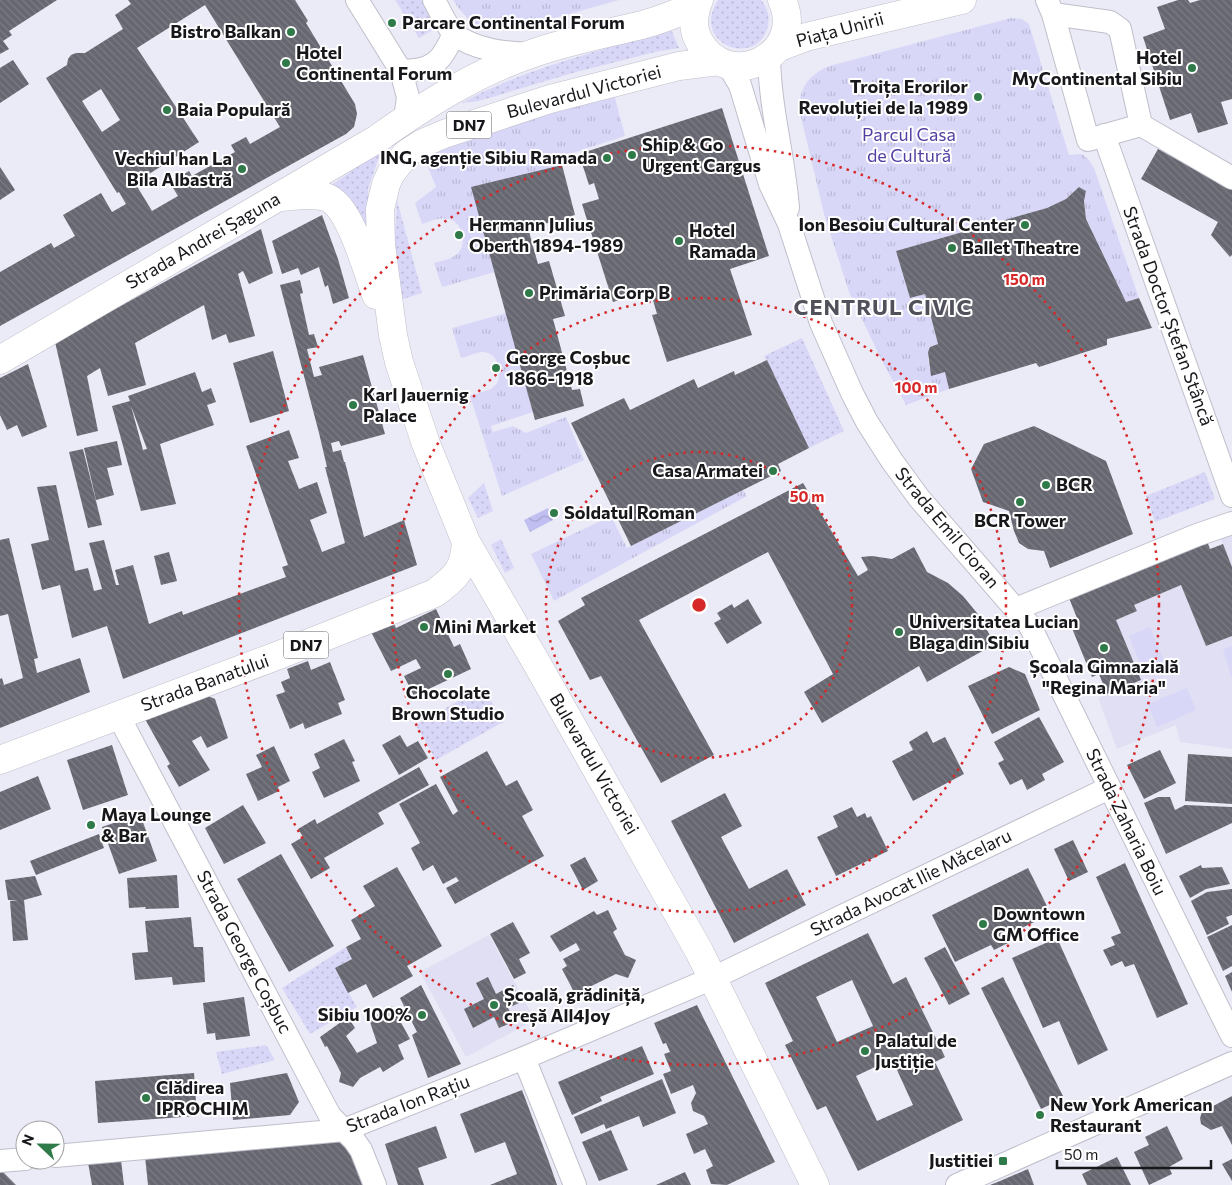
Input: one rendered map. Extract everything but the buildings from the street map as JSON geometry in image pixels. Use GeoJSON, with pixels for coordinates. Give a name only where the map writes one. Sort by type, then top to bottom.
{"type":"FeatureCollection","features":[{"type":"Feature","properties":{"kind":"main road"},"geometry":{"type":"LineString","coordinates":[[580,38],[619,14],[656,0]]}},
{"type":"Feature","properties":{"kind":"main road","name":"Piața Unirii"},"geometry":{"type":"LineString","coordinates":[[773,53],[783,39],[786,28],[787,17],[782,0]]}},
{"type":"Feature","properties":{"kind":"main road","name":"Piața Unirii"},"geometry":{"type":"LineString","coordinates":[[723,63],[745,66],[761,62],[773,53],[806,37],[962,0]]}},
{"type":"Feature","properties":{"kind":"main road","name":"DN7"},"geometry":{"type":"LineString","coordinates":[[405,119],[484,73],[531,54],[580,38],[643,24],[697,3]]}},
{"type":"Feature","properties":{"kind":"main road","name":"DN7"},"geometry":{"type":"LineString","coordinates":[[697,3],[694,22],[697,37],[702,47],[723,63]]}},
{"type":"Feature","properties":{"kind":"main road","name":"Bulevardul Victoriei"},"geometry":{"type":"LineString","coordinates":[[723,63],[678,66],[530,105],[423,143],[406,154],[388,179],[380,209],[382,252],[393,336],[399,362],[426,444],[466,542],[680,917],[713,978],[815,1185]]}},
{"type":"Feature","properties":{"kind":"main road","name":"Strada Andrei Șaguna"},"geometry":{"type":"LineString","coordinates":[[0,360],[377,139],[405,119]]}},
{"type":"Feature","properties":{"kind":"main road","name":"Bulevardul Victoriei"},"geometry":{"type":"LineString","coordinates":[[278,197],[316,195],[328,198],[336,203],[350,224],[393,336]]}},
{"type":"Feature","properties":{"kind":"main road","name":"Strada Banatului"},"geometry":{"type":"LineString","coordinates":[[0,760],[279,655],[435,592],[452,579],[461,568],[466,542]]}},
{"type":"Feature","properties":{"kind":"street"},"geometry":{"type":"LineString","coordinates":[[357,0],[401,71],[408,97],[405,119]]}},
{"type":"Feature","properties":{"kind":"street"},"geometry":{"type":"LineString","coordinates":[[434,0],[454,33],[481,47],[531,54]]}},
{"type":"Feature","properties":{"kind":"street"},"geometry":{"type":"LineString","coordinates":[[1141,125],[1120,29],[1110,22],[1050,7],[1088,140],[1141,125],[1232,178]]}},
{"type":"Feature","properties":{"kind":"street"},"geometry":{"type":"LineString","coordinates":[[401,71],[417,70],[433,65],[442,58],[454,33]]}},
{"type":"Feature","properties":{"kind":"street","name":"Strada Emil Cioran"},"geometry":{"type":"LineString","coordinates":[[773,53],[772,110],[786,183],[789,224]]}},
{"type":"Feature","properties":{"kind":"street","name":"Strada Emil Cioran"},"geometry":{"type":"LineString","coordinates":[[723,63],[740,85],[770,184],[789,224],[821,323],[840,368],[867,422],[892,461],[930,512],[1016,609]]}},
{"type":"Feature","properties":{"kind":"street","name":"Strada Doctor Ștefan Stâncă"},"geometry":{"type":"LineString","coordinates":[[1104,135],[1179,342],[1232,496]]}},
{"type":"Feature","properties":{"kind":"street"},"geometry":{"type":"LineString","coordinates":[[1016,609],[1197,535],[1232,524]]}},
{"type":"Feature","properties":{"kind":"street","name":"Strada Zaharia Boiu"},"geometry":{"type":"LineString","coordinates":[[1016,609],[1030,626],[1037,639],[1232,1036]]}},
{"type":"Feature","properties":{"kind":"street","name":"Strada George Coșbuc"},"geometry":{"type":"LineString","coordinates":[[118,715],[330,1116],[362,1150],[375,1185]]}},
{"type":"Feature","properties":{"kind":"street","name":"Strada Avocat Ilie Măcelaru"},"geometry":{"type":"LineString","coordinates":[[713,978],[1109,788]]}},
{"type":"Feature","properties":{"kind":"street","name":"Strada Ion Rațiu"},"geometry":{"type":"LineString","coordinates":[[65,1155],[344,1130],[524,1058],[713,978]]}},
{"type":"Feature","properties":{"kind":"street"},"geometry":{"type":"LineString","coordinates":[[524,1058],[575,1185]]}},
{"type":"Feature","properties":{"kind":"street"},"geometry":{"type":"LineString","coordinates":[[957,1185],[1232,1063]]}},
{"type":"Feature","properties":{"kind":"street"},"geometry":{"type":"LineString","coordinates":[[0,1161],[15,1160]]}},
{"type":"Feature","properties":{"kind":"shaded area"},"geometry":{"type":"Polygon","coordinates":[[[1232,534],[1232,567],[1220,538],[1232,534]]]}},
{"type":"Feature","properties":{"kind":"shaded area"},"geometry":{"type":"Polygon","coordinates":[[[1181,585],[1206,646],[1232,636],[1232,749],[1180,742],[1176,725],[1117,749],[1098,698],[1140,680],[1116,620],[1137,611],[1134,605],[1181,585]]]}},
{"type":"Feature","properties":{"kind":"shaded area"},"geometry":{"type":"Polygon","coordinates":[[[489,935],[535,1020],[466,1057],[420,972],[489,935]]]}},
{"type":"Feature","properties":{"kind":"green space"},"geometry":{"type":"Polygon","coordinates":[[[395,0],[421,0],[438,27],[419,38],[395,0]]]}},
{"type":"Feature","properties":{"kind":"green space"},"geometry":{"type":"Polygon","coordinates":[[[453,0],[619,0],[512,30],[493,30],[471,21],[453,0]]]}},
{"type":"Feature","properties":{"kind":"green space"},"geometry":{"type":"Polygon","coordinates":[[[718,0],[761,0],[769,18],[762,38],[753,46],[741,49],[729,46],[719,40],[712,29],[711,16],[718,0]]]}},
{"type":"Feature","properties":{"kind":"green space","name":"Parcul Casa de Cultură"},"geometry":{"type":"Polygon","coordinates":[[[1011,18],[1022,19],[1029,24],[1069,155],[1082,154],[1094,168],[1139,298],[1126,302],[1086,219],[1084,201],[1086,191],[1079,187],[1066,199],[1047,208],[896,251],[910,298],[925,294],[938,344],[930,347],[928,358],[931,375],[945,372],[949,389],[906,405],[882,361],[849,292],[824,214],[801,117],[800,100],[802,92],[804,86],[814,75],[829,66],[1011,18]]]}},
{"type":"Feature","properties":{"kind":"green space"},"geometry":{"type":"Polygon","coordinates":[[[670,27],[679,48],[655,52],[576,72],[479,101],[462,103],[541,68],[670,27]]]}},
{"type":"Feature","properties":{"kind":"green space"},"geometry":{"type":"Polygon","coordinates":[[[614,94],[625,136],[560,157],[562,165],[472,187],[495,272],[442,287],[434,263],[457,254],[463,243],[463,238],[460,228],[449,219],[439,219],[422,224],[415,203],[436,187],[422,153],[482,127],[614,94]]]}},
{"type":"Feature","properties":{"kind":"green space"},"geometry":{"type":"Polygon","coordinates":[[[381,151],[368,189],[368,228],[366,229],[330,186],[381,151]]]}},
{"type":"Feature","properties":{"kind":"green space"},"geometry":{"type":"Polygon","coordinates":[[[397,200],[422,293],[403,299],[397,280],[394,248],[397,200]]]}},
{"type":"Feature","properties":{"kind":"green space"},"geometry":{"type":"Polygon","coordinates":[[[506,313],[533,412],[491,426],[493,432],[513,426],[526,433],[566,417],[584,460],[502,496],[470,396],[491,389],[498,382],[497,362],[491,355],[481,352],[461,358],[452,328],[506,313]]]}},
{"type":"Feature","properties":{"kind":"green space"},"geometry":{"type":"Polygon","coordinates":[[[802,338],[844,431],[809,448],[764,356],[802,338]]]}},
{"type":"Feature","properties":{"kind":"green space"},"geometry":{"type":"Polygon","coordinates":[[[1205,472],[1215,499],[1155,522],[1146,496],[1205,472]]]}},
{"type":"Feature","properties":{"kind":"green space"},"geometry":{"type":"Polygon","coordinates":[[[484,483],[493,511],[478,518],[468,498],[484,483]]]}},
{"type":"Feature","properties":{"kind":"green space"},"geometry":{"type":"Polygon","coordinates":[[[743,490],[747,496],[554,601],[531,554],[611,516],[627,548],[743,490]]]}},
{"type":"Feature","properties":{"kind":"green space"},"geometry":{"type":"Polygon","coordinates":[[[501,539],[514,568],[505,573],[491,545],[501,539]]]}},
{"type":"Feature","properties":{"kind":"green space"},"geometry":{"type":"Polygon","coordinates":[[[1150,627],[1167,668],[1146,677],[1129,636],[1150,627]]]}},
{"type":"Feature","properties":{"kind":"green space"},"geometry":{"type":"Polygon","coordinates":[[[1232,646],[1232,679],[1223,649],[1232,646]]]}},
{"type":"Feature","properties":{"kind":"green space"},"geometry":{"type":"Polygon","coordinates":[[[483,687],[503,722],[436,760],[416,725],[483,687]]]}},
{"type":"Feature","properties":{"kind":"green space"},"geometry":{"type":"Polygon","coordinates":[[[1187,688],[1196,710],[1157,727],[1148,704],[1187,688]]]}},
{"type":"Feature","properties":{"kind":"green space"},"geometry":{"type":"Polygon","coordinates":[[[346,947],[352,959],[335,969],[357,1007],[310,1034],[282,988],[346,947]]]}},
{"type":"Feature","properties":{"kind":"green space"},"geometry":{"type":"Polygon","coordinates":[[[266,1045],[275,1060],[222,1074],[216,1052],[266,1045]]]}},
{"type":"Feature","properties":{"kind":"water"},"geometry":{"type":"Polygon","coordinates":[[[548,508],[553,520],[530,532],[524,520],[548,508]]]}},
{"type":"Feature","properties":{"kind":"place","name":"Parcare Continental Forum"},"geometry":{"type":"Point","coordinates":[392,23]}},
{"type":"Feature","properties":{"kind":"place","name":"Bistro Balkan"},"geometry":{"type":"Point","coordinates":[291,32]}},
{"type":"Feature","properties":{"kind":"place","name":"Hotel Continental Forum"},"geometry":{"type":"Point","coordinates":[286,63]}},
{"type":"Feature","properties":{"kind":"place","name":"Hotel MyContinental Sibiu"},"geometry":{"type":"Point","coordinates":[1192,68]}},
{"type":"Feature","properties":{"kind":"place","name":"Troița Erorilor Revoluției de la 1989"},"geometry":{"type":"Point","coordinates":[978,97]}},
{"type":"Feature","properties":{"kind":"place","name":"Baia Populară"},"geometry":{"type":"Point","coordinates":[167,110]}},
{"type":"Feature","properties":{"kind":"place","name":"Ship & Go Urgent Cargus"},"geometry":{"type":"Point","coordinates":[632,155]}},
{"type":"Feature","properties":{"kind":"place","name":"ING, agenție Sibiu Ramada"},"geometry":{"type":"Point","coordinates":[607,158]}},
{"type":"Feature","properties":{"kind":"place","name":"Vechiul han La Bila Albastră"},"geometry":{"type":"Point","coordinates":[242,169]}},
{"type":"Feature","properties":{"kind":"place","name":"Ion Besoiu Cultural Center"},"geometry":{"type":"Point","coordinates":[1025,225]}},
{"type":"Feature","properties":{"kind":"place","name":"Hermann Julius Oberth 1894-1989"},"geometry":{"type":"Point","coordinates":[459,235]}},
{"type":"Feature","properties":{"kind":"place","name":"Hotel Ramada"},"geometry":{"type":"Point","coordinates":[679,241]}},
{"type":"Feature","properties":{"kind":"place","name":"Ballet Theatre"},"geometry":{"type":"Point","coordinates":[952,248]}},
{"type":"Feature","properties":{"kind":"place","name":"Primăria Corp B"},"geometry":{"type":"Point","coordinates":[529,293]}},
{"type":"Feature","properties":{"kind":"place","name":"George Coșbuc 1866-1918"},"geometry":{"type":"Point","coordinates":[496,368]}},
{"type":"Feature","properties":{"kind":"place","name":"Karl Jauernig Palace"},"geometry":{"type":"Point","coordinates":[353,405]}},
{"type":"Feature","properties":{"kind":"place","name":"Casa Armatei"},"geometry":{"type":"Point","coordinates":[773,471]}},
{"type":"Feature","properties":{"kind":"place","name":"BCR"},"geometry":{"type":"Point","coordinates":[1046,485]}},
{"type":"Feature","properties":{"kind":"place","name":"BCR Tower"},"geometry":{"type":"Point","coordinates":[1020,502]}},
{"type":"Feature","properties":{"kind":"place","name":"Soldatul Roman"},"geometry":{"type":"Point","coordinates":[554,513]}},
{"type":"Feature","properties":{"kind":"place","name":"Mini Market"},"geometry":{"type":"Point","coordinates":[424,627]}},
{"type":"Feature","properties":{"kind":"place","name":"Universitatea Lucian Blaga din Sibiu"},"geometry":{"type":"Point","coordinates":[899,632]}},
{"type":"Feature","properties":{"kind":"place","name":"Școala Gimnazială \"Regina Maria\""},"geometry":{"type":"Point","coordinates":[1104,648]}},
{"type":"Feature","properties":{"kind":"place","name":"Chocolate Brown Studio"},"geometry":{"type":"Point","coordinates":[448,674]}},
{"type":"Feature","properties":{"kind":"place","name":"Maya Lounge & Bar"},"geometry":{"type":"Point","coordinates":[91,825]}},
{"type":"Feature","properties":{"kind":"place","name":"Downtown GM Office"},"geometry":{"type":"Point","coordinates":[983,924]}},
{"type":"Feature","properties":{"kind":"place","name":"Școală, grădiniță, creșă All4Joy"},"geometry":{"type":"Point","coordinates":[494,1005]}},
{"type":"Feature","properties":{"kind":"place","name":"Sibiu 100%"},"geometry":{"type":"Point","coordinates":[422,1015]}},
{"type":"Feature","properties":{"kind":"place","name":"Palatul de Justiție"},"geometry":{"type":"Point","coordinates":[865,1051]}},
{"type":"Feature","properties":{"kind":"place","name":"Clădirea IPROCHIM"},"geometry":{"type":"Point","coordinates":[146,1098]}},
{"type":"Feature","properties":{"kind":"place","name":"New York American Restaurant"},"geometry":{"type":"Point","coordinates":[1040,1115]}},
{"type":"Feature","properties":{"kind":"place","name":"Justitiei"},"geometry":{"type":"Point","coordinates":[1003,1161]}},
{"type":"Feature","properties":{"kind":"district","name":"CENTRUL CIVIC"},"geometry":{"type":"Point","coordinates":[883,307]}}]}
